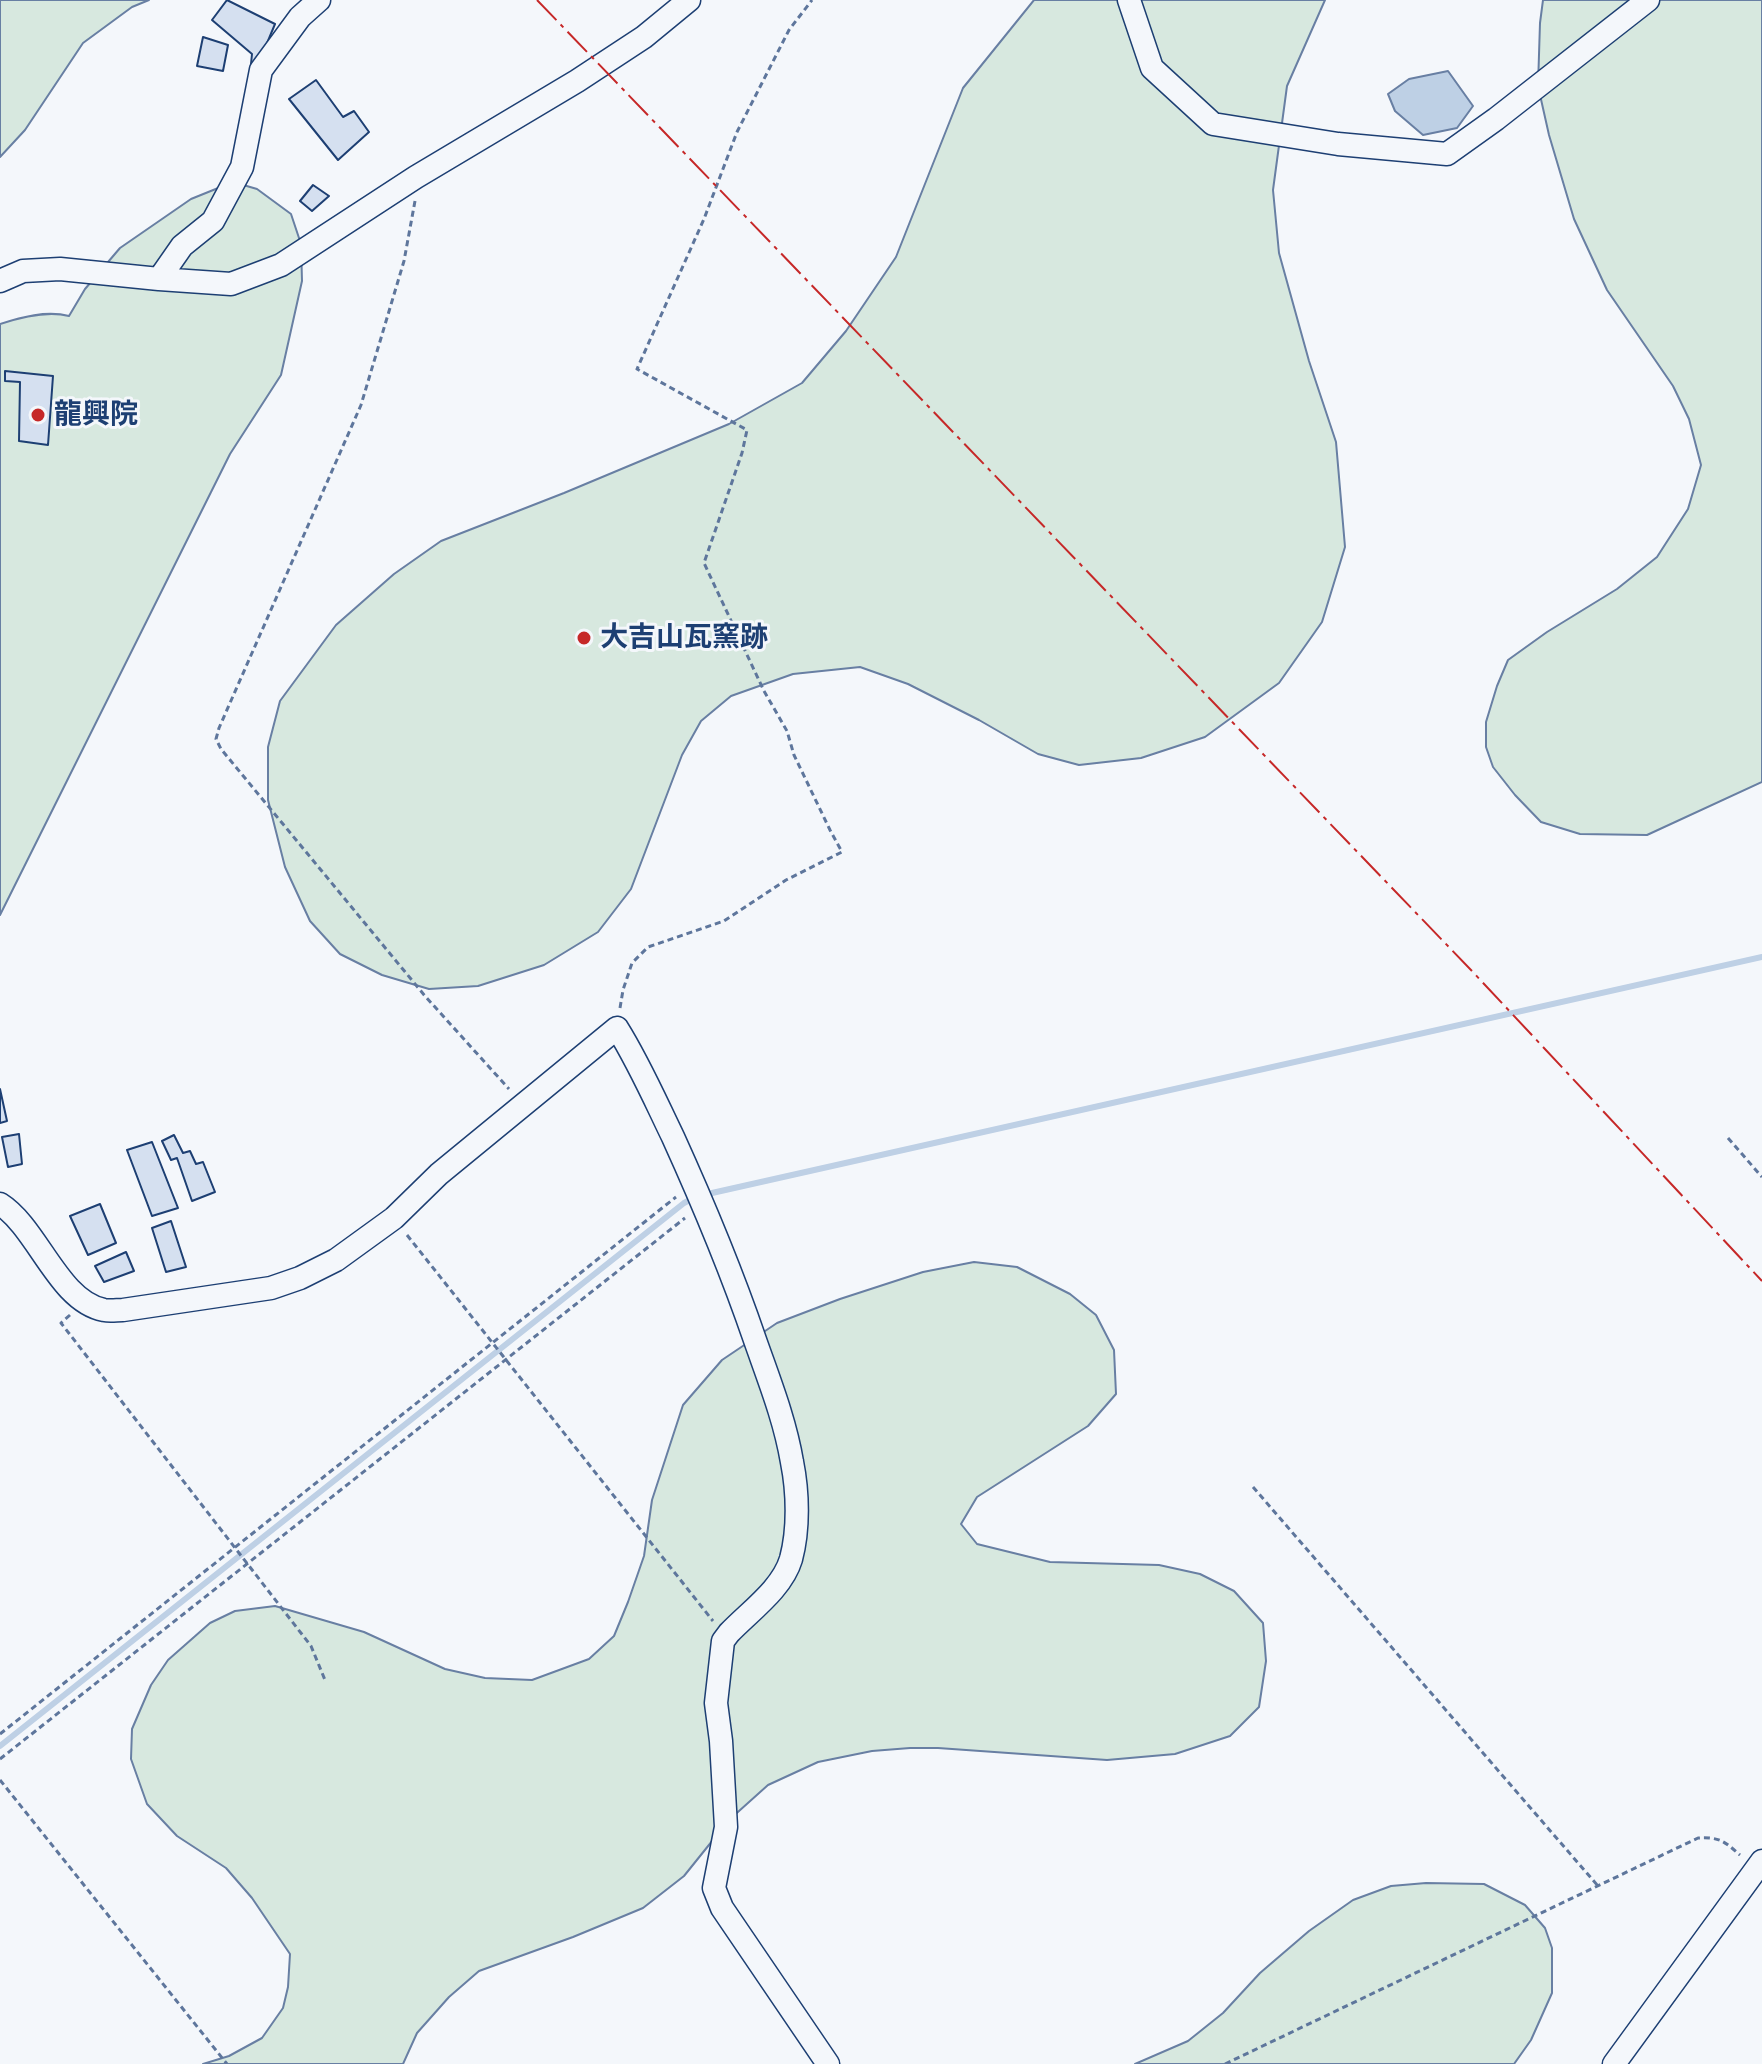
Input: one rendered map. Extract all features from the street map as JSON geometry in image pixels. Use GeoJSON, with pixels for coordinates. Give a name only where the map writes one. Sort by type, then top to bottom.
{"type":"FeatureCollection","features":[{"type":"Feature","properties":{"kind":"street"},"geometry":{"type":"LineString","coordinates":[[159,279],[182,246],[213,221],[242,167],[261,70],[300,17],[319,0]]}},
{"type":"Feature","properties":{"kind":"street"},"geometry":{"type":"LineString","coordinates":[[0,281],[23,271],[60,269],[231,284],[281,265],[416,177],[577,81],[644,37],[689,0]]}},
{"type":"Feature","properties":{"kind":"street"},"geometry":{"type":"LineString","coordinates":[[1129,0],[1152,68],[1213,124],[1338,144],[1447,154],[1648,0]]}},
{"type":"Feature","properties":{"kind":"street"},"geometry":{"type":"LineString","coordinates":[[0,1204],[21,1224],[66,1285],[84,1301],[103,1310],[123,1310],[271,1288],[336,1260],[394,1218],[439,1174],[617,1028],[636,1058],[705,1207],[781,1414],[793,1463],[797,1504],[790,1560],[779,1583],[723,1641],[716,1703],[726,1827],[714,1888],[722,1908],[828,2064]]}},
{"type":"Feature","properties":{"kind":"street"},"geometry":{"type":"LineString","coordinates":[[1614,2064],[1760,1869]]}},
{"type":"Feature","properties":{"kind":"path"},"geometry":{"type":"LineString","coordinates":[[617,1028],[623,990],[632,963],[648,947],[724,921],[786,880],[842,852],[794,755],[787,731],[764,691],[704,563],[747,430],[637,369],[704,219],[737,132],[789,30],[812,0]]}},
{"type":"Feature","properties":{"kind":"path"},"geometry":{"type":"LineString","coordinates":[[416,177],[415,203],[404,261],[361,405],[216,739],[221,749],[425,996],[524,1105]]}},
{"type":"Feature","properties":{"kind":"path"},"geometry":{"type":"LineString","coordinates":[[1728,1138],[1762,1177]]}},
{"type":"Feature","properties":{"kind":"path"},"geometry":{"type":"LineString","coordinates":[[0,1734],[237,1551],[682,1192]]}},
{"type":"Feature","properties":{"kind":"path"},"geometry":{"type":"LineString","coordinates":[[0,1759],[245,1561],[688,1216],[705,1207]]}},
{"type":"Feature","properties":{"kind":"path"},"geometry":{"type":"LineString","coordinates":[[394,1218],[713,1621]]}},
{"type":"Feature","properties":{"kind":"path"},"geometry":{"type":"LineString","coordinates":[[84,1301],[61,1323],[311,1646],[325,1680]]}},
{"type":"Feature","properties":{"kind":"path"},"geometry":{"type":"LineString","coordinates":[[1253,1487],[1598,1886]]}},
{"type":"Feature","properties":{"kind":"path"},"geometry":{"type":"LineString","coordinates":[[0,1780],[227,2064]]}},
{"type":"Feature","properties":{"kind":"path"},"geometry":{"type":"LineString","coordinates":[[1225,2064],[1698,1838],[1715,1837],[1726,1842],[1760,1869]]}},
{"type":"Feature","properties":{"kind":"shaded area"},"geometry":{"type":"Polygon","coordinates":[[[0,0],[149,0],[132,7],[83,43],[25,130],[0,157],[0,0]]]}},
{"type":"Feature","properties":{"kind":"shaded area"},"geometry":{"type":"Polygon","coordinates":[[[1034,0],[1325,0],[1287,86],[1273,190],[1279,253],[1309,361],[1336,442],[1345,547],[1322,622],[1279,683],[1205,737],[1141,758],[1079,765],[1038,754],[908,684],[860,667],[793,674],[731,696],[701,721],[682,755],[631,889],[598,932],[544,965],[478,986],[429,989],[382,975],[340,954],[310,921],[285,867],[268,800],[268,747],[280,701],[336,625],[394,574],[441,541],[729,424],[802,383],[846,331],[896,257],[963,88],[1034,0]]]}},
{"type":"Feature","properties":{"kind":"shaded area"},"geometry":{"type":"Polygon","coordinates":[[[1543,0],[1762,0],[1762,782],[1647,835],[1580,834],[1541,822],[1493,767],[1486,747],[1486,722],[1508,660],[1617,589],[1657,557],[1688,509],[1701,465],[1689,419],[1673,386],[1607,290],[1574,219],[1538,86],[1543,0]]]}},
{"type":"Feature","properties":{"kind":"shaded area"},"geometry":{"type":"Polygon","coordinates":[[[233,182],[257,189],[291,214],[301,244],[302,281],[281,375],[230,454],[0,915],[0,324],[43,314],[69,316],[85,289],[120,248],[191,199],[233,182]]]}},
{"type":"Feature","properties":{"kind":"shaded area"},"geometry":{"type":"Polygon","coordinates":[[[974,1262],[1017,1267],[1070,1294],[1096,1315],[1114,1350],[1116,1394],[1088,1426],[977,1497],[961,1524],[977,1544],[1050,1562],[1159,1565],[1200,1574],[1234,1591],[1263,1623],[1266,1661],[1259,1707],[1230,1736],[1175,1754],[1107,1760],[910,1748],[872,1751],[818,1762],[768,1785],[729,1820],[684,1876],[643,1908],[479,1971],[449,1997],[417,2033],[403,2064],[203,2064],[229,2056],[262,2038],[283,2008],[290,1954],[252,1898],[226,1868],[177,1836],[147,1804],[131,1759],[132,1729],[151,1685],[168,1660],[210,1623],[235,1611],[275,1606],[364,1632],[445,1669],[485,1678],[532,1680],[589,1659],[614,1636],[628,1602],[644,1556],[652,1500],[683,1405],[722,1360],[777,1323],[923,1272],[974,1262]]]}},
{"type":"Feature","properties":{"kind":"shaded area"},"geometry":{"type":"Polygon","coordinates":[[[1484,1884],[1525,1905],[1545,1928],[1552,1948],[1552,1993],[1531,2040],[1514,2064],[1135,2064],[1188,2041],[1223,2013],[1260,1973],[1309,1931],[1353,1900],[1391,1886],[1484,1884]]]}},
{"type":"Feature","properties":{"kind":"water"},"geometry":{"type":"Polygon","coordinates":[[[1448,71],[1473,106],[1457,128],[1423,135],[1395,111],[1388,94],[1409,79],[1448,71]]]}},
{"type":"Feature","properties":{"kind":"building"},"geometry":{"type":"Polygon","coordinates":[[[227,0],[275,24],[258,65],[251,64],[252,54],[212,20],[227,0]]]}},
{"type":"Feature","properties":{"kind":"building"},"geometry":{"type":"Polygon","coordinates":[[[203,37],[228,45],[223,71],[197,66],[203,37]]]}},
{"type":"Feature","properties":{"kind":"building"},"geometry":{"type":"Polygon","coordinates":[[[316,80],[343,117],[354,111],[369,132],[338,160],[289,99],[316,80]]]}},
{"type":"Feature","properties":{"kind":"building"},"geometry":{"type":"Polygon","coordinates":[[[313,185],[329,196],[312,211],[300,201],[313,185]]]}},
{"type":"Feature","properties":{"kind":"building"},"geometry":{"type":"Polygon","coordinates":[[[5,371],[53,376],[48,445],[19,441],[20,382],[5,381],[5,371]]]}},
{"type":"Feature","properties":{"kind":"building"},"geometry":{"type":"Polygon","coordinates":[[[0,1089],[7,1121],[0,1123],[0,1089]]]}},
{"type":"Feature","properties":{"kind":"building"},"geometry":{"type":"Polygon","coordinates":[[[19,1134],[22,1164],[8,1167],[2,1137],[19,1134]]]}},
{"type":"Feature","properties":{"kind":"building"},"geometry":{"type":"Polygon","coordinates":[[[174,1135],[183,1153],[190,1151],[196,1164],[203,1162],[215,1192],[192,1201],[177,1158],[171,1160],[162,1141],[174,1135]]]}},
{"type":"Feature","properties":{"kind":"building"},"geometry":{"type":"Polygon","coordinates":[[[152,1142],[178,1208],[152,1216],[127,1150],[152,1142]]]}},
{"type":"Feature","properties":{"kind":"building"},"geometry":{"type":"Polygon","coordinates":[[[100,1204],[116,1243],[88,1255],[70,1216],[100,1204]]]}},
{"type":"Feature","properties":{"kind":"building"},"geometry":{"type":"Polygon","coordinates":[[[171,1221],[186,1267],[166,1272],[152,1228],[171,1221]]]}},
{"type":"Feature","properties":{"kind":"building"},"geometry":{"type":"Polygon","coordinates":[[[126,1252],[134,1271],[104,1282],[95,1266],[126,1252]]]}},
{"type":"Feature","properties":{"kind":"waterway"},"geometry":{"type":"LineString","coordinates":[[712,1193],[1762,957]]}},
{"type":"Feature","properties":{"kind":"waterway"},"geometry":{"type":"LineString","coordinates":[[0,1746],[692,1199]]}},
{"type":"Feature","properties":{"kind":"power"},"geometry":{"type":"LineString","coordinates":[[537,0],[1471,970],[1762,1281]]}},
{"type":"Feature","properties":{"kind":"place","name":"龍興院"},"geometry":{"type":"Point","coordinates":[38,415]}},
{"type":"Feature","properties":{"kind":"place","name":"大吉山瓦窯跡"},"geometry":{"type":"Point","coordinates":[584,638]}}]}
